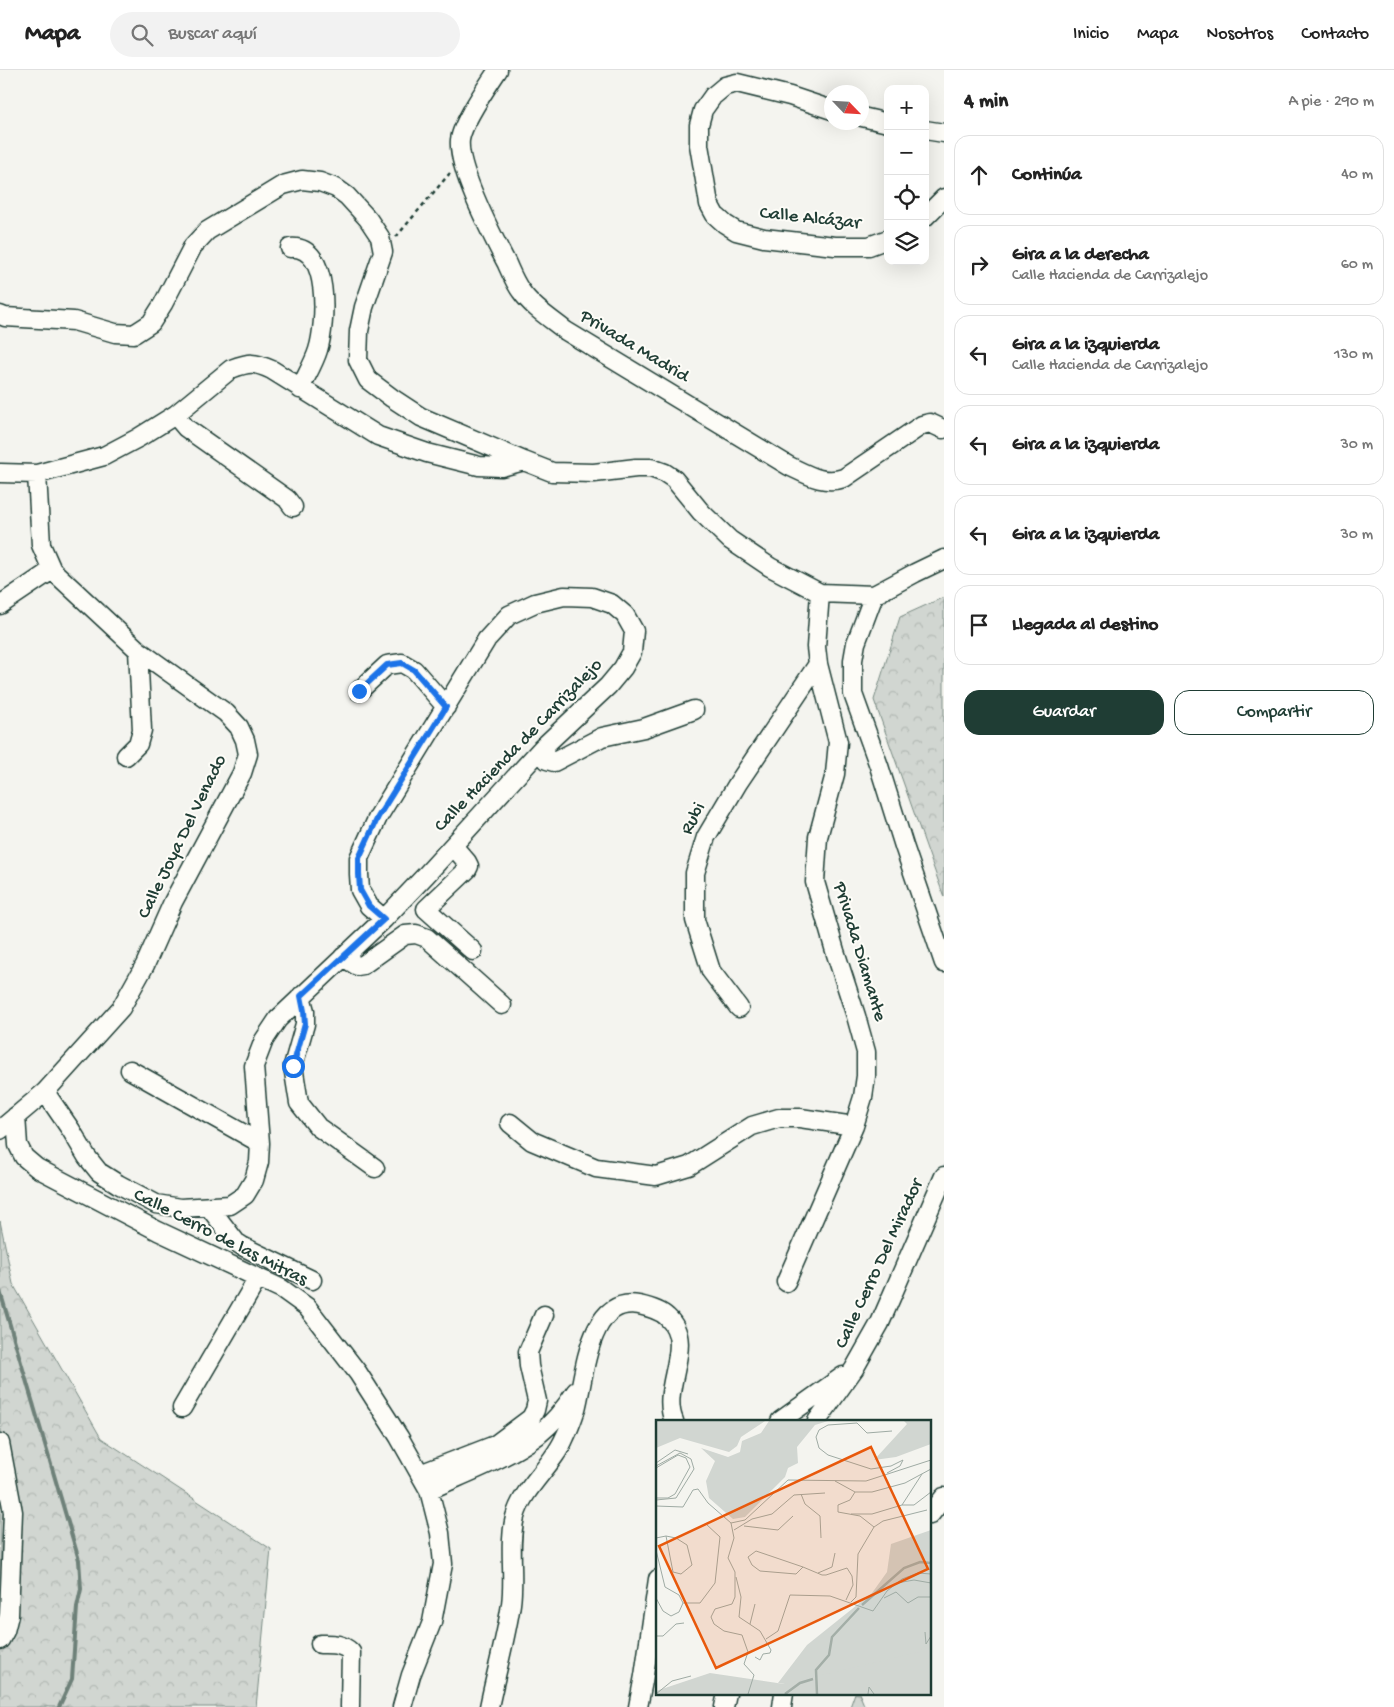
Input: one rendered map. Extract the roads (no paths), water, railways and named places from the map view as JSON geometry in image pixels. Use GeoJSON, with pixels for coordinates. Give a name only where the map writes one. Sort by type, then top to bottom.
{"type":"FeatureCollection","features":[{"type":"Feature","properties":{"kind":"street","name":"Privada Madrid"},"geometry":{"type":"LineString","coordinates":[[498,70],[480,97],[466,124],[460,139],[462,159],[469,182],[494,239],[521,291],[566,332],[789,466],[820,480],[834,482],[844,478],[922,425],[930,423],[943,429]]}},
{"type":"Feature","properties":{"kind":"street","name":"Calle Alcázar"},"geometry":{"type":"LineString","coordinates":[[824,107],[790,96],[737,83],[725,86],[713,96],[703,110],[699,126],[699,145],[709,204],[715,215],[725,224],[736,230],[764,238],[835,246],[868,246],[884,240]]}},
{"type":"Feature","properties":{"kind":"street"},"geometry":{"type":"LineString","coordinates":[[869,119],[884,122]]}},
{"type":"Feature","properties":{"kind":"street"},"geometry":{"type":"LineString","coordinates":[[929,131],[944,133]]}},
{"type":"Feature","properties":{"kind":"street"},"geometry":{"type":"LineString","coordinates":[[0,315],[5,317],[74,321],[114,333],[134,334],[151,323],[193,246],[207,231],[283,185],[302,180],[320,182],[336,188],[346,196],[368,219],[382,244],[359,331],[358,360],[368,380],[421,417],[552,472],[594,473],[651,468],[665,473],[674,479],[701,512],[730,540],[770,567],[820,592],[874,595],[915,572],[944,559]]}},
{"type":"Feature","properties":{"kind":"street"},"geometry":{"type":"LineString","coordinates":[[929,213],[944,198]]}},
{"type":"Feature","properties":{"kind":"street"},"geometry":{"type":"LineString","coordinates":[[290,248],[300,247],[309,252],[321,275],[324,315],[318,349],[300,389]]}},
{"type":"Feature","properties":{"kind":"street"},"geometry":{"type":"LineString","coordinates":[[0,473],[37,474],[104,456],[175,415],[232,368],[242,364],[256,363],[272,370],[378,436],[426,453],[479,466],[501,467],[524,461]]}},
{"type":"Feature","properties":{"kind":"street"},"geometry":{"type":"LineString","coordinates":[[175,415],[186,428],[287,499],[293,507]]}},
{"type":"Feature","properties":{"kind":"street","name":"Calle Joya Del Venado"},"geometry":{"type":"LineString","coordinates":[[0,1130],[45,1092],[121,1008],[134,987],[173,902],[242,773],[248,754],[245,740],[239,727],[226,713],[138,650],[52,570],[41,545],[37,474]]}},
{"type":"Feature","properties":{"kind":"street"},"geometry":{"type":"LineString","coordinates":[[0,605],[52,570]]}},
{"type":"Feature","properties":{"kind":"street","name":"Privada Diamante"},"geometry":{"type":"LineString","coordinates":[[786,1282],[854,1126],[863,1096],[866,1076],[866,1052],[834,952],[815,882],[818,837],[835,774],[838,742],[818,664],[816,647],[820,592]]}},
{"type":"Feature","properties":{"kind":"street"},"geometry":{"type":"LineString","coordinates":[[874,595],[856,643],[853,660],[853,694],[879,766],[944,963]]}},
{"type":"Feature","properties":{"kind":"street","name":"Calle Hacienda de Carrizalejo"},"geometry":{"type":"LineString","coordinates":[[45,1092],[87,1157],[99,1172],[156,1204],[181,1208],[230,1205],[245,1195],[254,1180],[259,1162],[260,1143],[254,1066],[264,1040],[278,1019],[384,919],[542,748],[608,686],[623,668],[632,652],[634,631],[625,615],[612,604],[592,597],[564,596],[535,603],[509,616],[487,638],[378,817],[359,858],[360,890],[369,906],[384,919]]}},
{"type":"Feature","properties":{"kind":"street"},"geometry":{"type":"LineString","coordinates":[[126,756],[138,744],[142,730],[138,650]]}},
{"type":"Feature","properties":{"kind":"street"},"geometry":{"type":"LineString","coordinates":[[359,691],[387,665],[402,663],[414,670],[446,707]]}},
{"type":"Feature","properties":{"kind":"street","name":"Rubi"},"geometry":{"type":"LineString","coordinates":[[739,1008],[711,971],[695,920],[695,873],[706,837],[738,783],[818,664]]}},
{"type":"Feature","properties":{"kind":"street"},"geometry":{"type":"LineString","coordinates":[[542,748],[548,760],[554,762],[602,737],[644,728],[694,710]]}},
{"type":"Feature","properties":{"kind":"street"},"geometry":{"type":"LineString","coordinates":[[453,846],[469,866],[426,909],[473,951]]}},
{"type":"Feature","properties":{"kind":"street"},"geometry":{"type":"LineString","coordinates":[[342,957],[357,966],[363,966],[405,936],[416,934],[427,938],[502,1004]]}},
{"type":"Feature","properties":{"kind":"street"},"geometry":{"type":"LineString","coordinates":[[301,996],[305,1024],[293,1066],[299,1103],[318,1127],[375,1168]]}},
{"type":"Feature","properties":{"kind":"street"},"geometry":{"type":"LineString","coordinates":[[130,1070],[260,1143]]}},
{"type":"Feature","properties":{"kind":"street","name":"Calle Cerro de las Mitras"},"geometry":{"type":"LineString","coordinates":[[16,1116],[18,1145],[24,1157],[37,1168],[158,1231],[282,1289],[308,1307],[358,1373],[429,1490],[440,1533],[443,1564],[432,1622],[411,1675],[402,1707]]}},
{"type":"Feature","properties":{"kind":"street"},"geometry":{"type":"LineString","coordinates":[[510,1123],[532,1142],[596,1168],[656,1176],[689,1166],[752,1126],[779,1118],[800,1118],[854,1126]]}},
{"type":"Feature","properties":{"kind":"street","name":"Calle Cerro Del Mirador"},"geometry":{"type":"LineString","coordinates":[[781,1420],[854,1369],[880,1323],[944,1176]]}},
{"type":"Feature","properties":{"kind":"street"},"geometry":{"type":"LineString","coordinates":[[209,1207],[236,1242],[312,1280]]}},
{"type":"Feature","properties":{"kind":"street"},"geometry":{"type":"LineString","coordinates":[[182,1408],[258,1278]]}},
{"type":"Feature","properties":{"kind":"street"},"geometry":{"type":"LineString","coordinates":[[489,1707],[511,1604],[511,1541],[516,1515],[526,1494],[565,1439],[576,1410],[589,1345],[598,1326],[613,1310],[629,1304],[649,1307],[666,1316],[676,1328],[680,1350],[669,1397],[674,1420]]}},
{"type":"Feature","properties":{"kind":"street"},"geometry":{"type":"LineString","coordinates":[[420,1474],[495,1445],[531,1418],[536,1410],[537,1401],[529,1366],[528,1352],[544,1315]]}},
{"type":"Feature","properties":{"kind":"street"},"geometry":{"type":"LineString","coordinates":[[818,1420],[854,1369]]}},
{"type":"Feature","properties":{"kind":"street"},"geometry":{"type":"LineString","coordinates":[[429,1490],[503,1456],[539,1434],[565,1408],[581,1385]]}},
{"type":"Feature","properties":{"kind":"street"},"geometry":{"type":"LineString","coordinates":[[0,1443],[2,1465],[13,1512],[9,1615],[6,1631],[0,1640]]}},
{"type":"Feature","properties":{"kind":"street"},"geometry":{"type":"LineString","coordinates":[[932,1512],[944,1497]]}},
{"type":"Feature","properties":{"kind":"street"},"geometry":{"type":"LineString","coordinates":[[638,1707],[656,1593]]}},
{"type":"Feature","properties":{"kind":"street"},"geometry":{"type":"LineString","coordinates":[[320,1644],[341,1645],[347,1647],[352,1652],[350,1707]]}},
{"type":"Feature","properties":{"kind":"street"},"geometry":{"type":"LineString","coordinates":[[724,1707],[728,1694]]}},
{"type":"Feature","properties":{"kind":"street"},"geometry":{"type":"LineString","coordinates":[[728,1694],[730,1707]]}},
{"type":"Feature","properties":{"kind":"street"},"geometry":{"type":"LineString","coordinates":[[782,1707],[784,1694]]}},
{"type":"Feature","properties":{"kind":"waterway"},"geometry":{"type":"LineString","coordinates":[[0,1291],[79,1560],[81,1589],[77,1607],[72,1679],[59,1707]]}}]}
